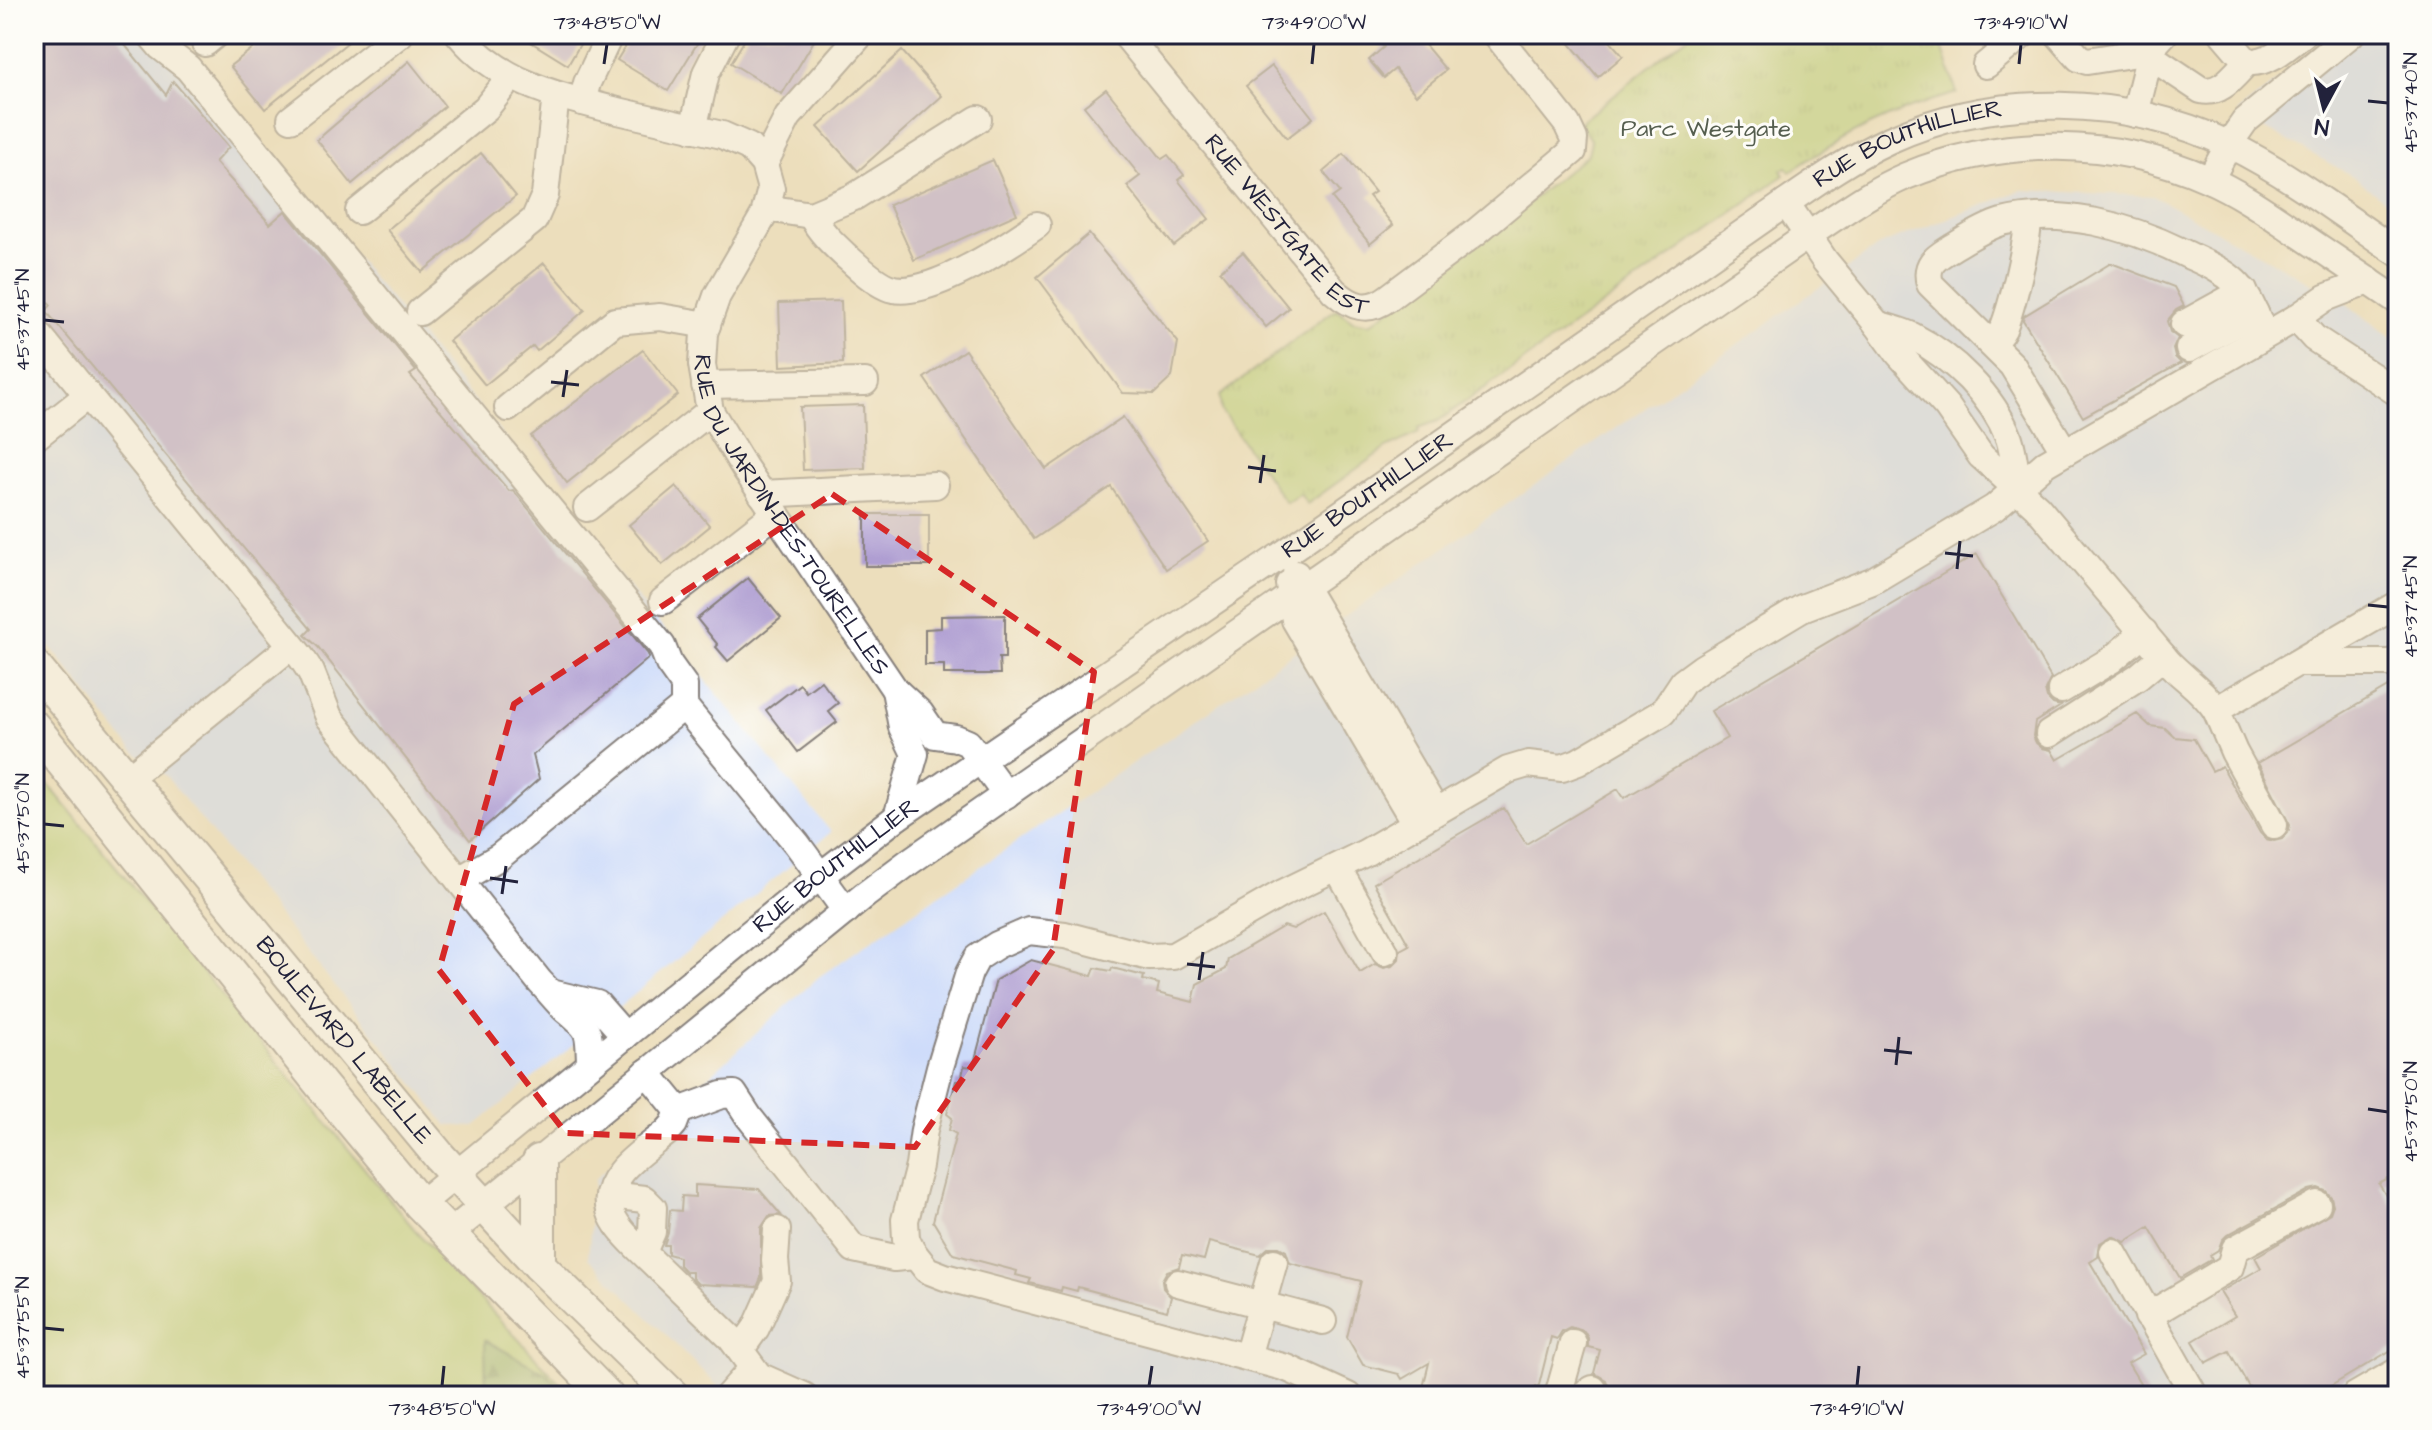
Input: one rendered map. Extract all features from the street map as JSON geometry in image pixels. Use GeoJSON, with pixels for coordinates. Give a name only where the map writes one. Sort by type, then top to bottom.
{"type":"FeatureCollection","features":[{"type":"Feature","properties":{"kind":"main road","name":"BOULEVARD LABELLE"},"geometry":{"type":"LineString","coordinates":[[34,666],[455,1174],[539,1265],[673,1396]]}},
{"type":"Feature","properties":{"kind":"main road","name":"BOULEVARD LABELLE"},"geometry":{"type":"LineString","coordinates":[[34,727],[420,1204],[607,1396]]}},
{"type":"Feature","properties":{"kind":"main road"},"geometry":{"type":"LineString","coordinates":[[539,1161],[539,1265]]}},
{"type":"Feature","properties":{"kind":"street"},"geometry":{"type":"LineString","coordinates":[[150,34],[188,68],[662,646],[669,664],[684,685],[684,706]]}},
{"type":"Feature","properties":{"kind":"street"},"geometry":{"type":"LineString","coordinates":[[291,119],[400,34]]}},
{"type":"Feature","properties":{"kind":"street"},"geometry":{"type":"LineString","coordinates":[[459,34],[471,48],[511,77],[556,95],[722,135],[749,147],[764,164],[788,117],[861,34]]}},
{"type":"Feature","properties":{"kind":"street"},"geometry":{"type":"LineString","coordinates":[[582,102],[587,83],[610,34]]}},
{"type":"Feature","properties":{"kind":"street"},"geometry":{"type":"LineString","coordinates":[[693,129],[706,73],[726,34]]}},
{"type":"Feature","properties":{"kind":"street","name":"RUE WESTGATE EST"},"geometry":{"type":"LineString","coordinates":[[1125,34],[1334,291],[1360,307],[1378,305],[1476,232],[1568,158],[1575,148],[1572,132],[1560,113],[1496,34]]}},
{"type":"Feature","properties":{"kind":"street"},"geometry":{"type":"LineString","coordinates":[[1986,65],[2023,34]]}},
{"type":"Feature","properties":{"kind":"street"},"geometry":{"type":"LineString","coordinates":[[2058,34],[2079,58],[2087,61],[2157,44]]}},
{"type":"Feature","properties":{"kind":"street"},"geometry":{"type":"LineString","coordinates":[[2223,34],[2247,62],[2256,63],[2278,54],[2303,34]]}},
{"type":"Feature","properties":{"kind":"street"},"geometry":{"type":"LineString","coordinates":[[2210,180],[2245,121],[2351,34]]}},
{"type":"Feature","properties":{"kind":"street"},"geometry":{"type":"LineString","coordinates":[[2157,44],[2196,87],[2209,92],[2221,86],[2247,62]]}},
{"type":"Feature","properties":{"kind":"street"},"geometry":{"type":"LineString","coordinates":[[2135,114],[2157,44]]}},
{"type":"Feature","properties":{"kind":"street"},"geometry":{"type":"LineString","coordinates":[[359,211],[486,108],[511,77]]}},
{"type":"Feature","properties":{"kind":"street"},"geometry":{"type":"LineString","coordinates":[[420,312],[534,220],[545,195],[556,95]]}},
{"type":"Feature","properties":{"kind":"street","name":"RUE BOUTHILLIER"},"geometry":{"type":"LineString","coordinates":[[420,1204],[820,876],[897,817],[1284,553],[1786,203],[1871,149],[1908,132],[1992,110],[2049,105],[2135,114],[2181,126],[2229,144],[2288,179],[2398,253]]}},
{"type":"Feature","properties":{"kind":"street"},"geometry":{"type":"LineString","coordinates":[[766,208],[811,215],[854,197],[978,119]]}},
{"type":"Feature","properties":{"kind":"street","name":"RUE BOUTHILLIER"},"geometry":{"type":"LineString","coordinates":[[449,1234],[909,862],[1807,236],[1865,198],[1905,177],[1966,157],[2007,149],[2047,146],[2106,149],[2171,165],[2210,180],[2255,205],[2398,301]]}},
{"type":"Feature","properties":{"kind":"street","name":"RUE DU JARDIN-DES-TOURELLES"},"geometry":{"type":"LineString","coordinates":[[764,164],[771,189],[766,208],[753,238],[717,296],[707,325],[702,365],[710,411],[895,690],[920,713],[933,733],[962,740],[980,758],[1006,795]]}},
{"type":"Feature","properties":{"kind":"street"},"geometry":{"type":"LineString","coordinates":[[1786,203],[1807,236],[1899,354],[1947,407],[1981,456],[2018,487],[2163,656],[2184,679],[2202,691],[2216,710],[2234,752],[2274,825]]}},
{"type":"Feature","properties":{"kind":"street"},"geometry":{"type":"LineString","coordinates":[[811,215],[819,230],[856,265],[886,287],[904,291],[990,258],[1037,225]]}},
{"type":"Feature","properties":{"kind":"street"},"geometry":{"type":"LineString","coordinates":[[1990,343],[1998,337],[2005,323],[2028,235],[2028,219]]}},
{"type":"Feature","properties":{"kind":"street"},"geometry":{"type":"LineString","coordinates":[[2065,452],[2019,375],[1930,284],[1929,267],[1936,258],[1995,225],[2028,219],[2085,220],[2130,230],[2211,266],[2227,276],[2254,313]]}},
{"type":"Feature","properties":{"kind":"street"},"geometry":{"type":"LineString","coordinates":[[2296,318],[2325,298],[2369,281]]}},
{"type":"Feature","properties":{"kind":"street"},"geometry":{"type":"LineString","coordinates":[[1348,1396],[1316,1389],[1287,1368],[945,1277],[927,1270],[915,1256],[906,1239],[905,1220],[919,1166],[924,1130],[949,1038],[969,973],[977,958],[1029,931],[1065,935],[1149,957],[1173,956],[1519,766],[1528,764],[1562,768],[1578,762],[1663,712],[1683,682],[1702,668],[1802,608],[1872,581],[1994,508],[2046,463],[2254,313]]}},
{"type":"Feature","properties":{"kind":"street"},"geometry":{"type":"LineString","coordinates":[[2186,336],[2254,313],[2296,318],[2314,338],[2398,393]]}},
{"type":"Feature","properties":{"kind":"street"},"geometry":{"type":"LineString","coordinates":[[508,408],[615,321],[660,317],[707,325]]}},
{"type":"Feature","properties":{"kind":"street"},"geometry":{"type":"LineString","coordinates":[[1877,324],[1912,336],[1939,353],[1980,392],[2010,441],[2018,487]]}},
{"type":"Feature","properties":{"kind":"street"},"geometry":{"type":"LineString","coordinates":[[34,329],[204,535],[311,672],[329,717],[551,993],[586,1028],[590,1037],[590,1064]]}},
{"type":"Feature","properties":{"kind":"street"},"geometry":{"type":"LineString","coordinates":[[705,385],[865,382]]}},
{"type":"Feature","properties":{"kind":"street"},"geometry":{"type":"LineString","coordinates":[[34,438],[88,395]]}},
{"type":"Feature","properties":{"kind":"street"},"geometry":{"type":"LineString","coordinates":[[587,508],[710,411]]}},
{"type":"Feature","properties":{"kind":"street"},"geometry":{"type":"LineString","coordinates":[[663,601],[769,504],[935,485]]}},
{"type":"Feature","properties":{"kind":"street"},"geometry":{"type":"LineString","coordinates":[[1284,553],[1297,592],[1295,620],[1426,817]]}},
{"type":"Feature","properties":{"kind":"street"},"geometry":{"type":"LineString","coordinates":[[2216,710],[2398,604]]}},
{"type":"Feature","properties":{"kind":"street"},"geometry":{"type":"LineString","coordinates":[[2061,690],[2111,660],[2144,632]]}},
{"type":"Feature","properties":{"kind":"street"},"geometry":{"type":"LineString","coordinates":[[127,779],[291,646]]}},
{"type":"Feature","properties":{"kind":"street"},"geometry":{"type":"LineString","coordinates":[[2049,734],[2138,677],[2163,656]]}},
{"type":"Feature","properties":{"kind":"street"},"geometry":{"type":"LineString","coordinates":[[2297,663],[2391,663],[2398,659]]}},
{"type":"Feature","properties":{"kind":"street"},"geometry":{"type":"LineString","coordinates":[[649,664],[846,911]]}},
{"type":"Feature","properties":{"kind":"street","name":"RUE DU JARDIN-DES-TOURELLES"},"geometry":{"type":"LineString","coordinates":[[895,690],[902,727],[915,754]]}},
{"type":"Feature","properties":{"kind":"street"},"geometry":{"type":"LineString","coordinates":[[459,880],[499,857],[684,706]]}},
{"type":"Feature","properties":{"kind":"street"},"geometry":{"type":"LineString","coordinates":[[897,817],[915,754],[930,750],[941,737]]}},
{"type":"Feature","properties":{"kind":"street"},"geometry":{"type":"LineString","coordinates":[[1337,867],[1385,952]]}},
{"type":"Feature","properties":{"kind":"street"},"geometry":{"type":"LineString","coordinates":[[551,993],[597,1004],[625,1036]]}},
{"type":"Feature","properties":{"kind":"street"},"geometry":{"type":"LineString","coordinates":[[647,1072],[679,1111]]}},
{"type":"Feature","properties":{"kind":"street"},"geometry":{"type":"LineString","coordinates":[[804,1396],[759,1376],[615,1221],[610,1211],[610,1195],[618,1175],[667,1132],[679,1111],[722,1095],[734,1094],[854,1249],[894,1258],[915,1256]]}},
{"type":"Feature","properties":{"kind":"street"},"geometry":{"type":"LineString","coordinates":[[610,1195],[644,1199],[653,1208],[652,1232],[643,1252]]}},
{"type":"Feature","properties":{"kind":"street"},"geometry":{"type":"LineString","coordinates":[[2148,1316],[2230,1267],[2235,1249],[2317,1204]]}},
{"type":"Feature","properties":{"kind":"street"},"geometry":{"type":"LineString","coordinates":[[728,1396],[777,1281],[777,1230]]}},
{"type":"Feature","properties":{"kind":"street"},"geometry":{"type":"LineString","coordinates":[[2113,1252],[2190,1394]]}},
{"type":"Feature","properties":{"kind":"street"},"geometry":{"type":"LineString","coordinates":[[1247,1357],[1274,1262]]}},
{"type":"Feature","properties":{"kind":"street"},"geometry":{"type":"LineString","coordinates":[[1178,1283],[1323,1321]]}},
{"type":"Feature","properties":{"kind":"street"},"geometry":{"type":"LineString","coordinates":[[1558,1396],[1573,1343]]}},
{"type":"Feature","properties":{"kind":"street"},"geometry":{"type":"LineString","coordinates":[[2355,1396],[2398,1371]]}},
{"type":"Feature","properties":{"kind":"highlighted area"},"geometry":{"type":"Polygon","coordinates":[[[832,494],[1094,672],[1053,950],[915,1147],[566,1133],[439,970],[514,704],[832,494]]]}},
{"type":"Feature","properties":{"kind":"shaded area"},"geometry":{"type":"Polygon","coordinates":[[[34,34],[171,34],[831,832],[474,1127],[447,1125],[165,775],[132,750],[34,626],[34,34]]]}},
{"type":"Feature","properties":{"kind":"shaded area"},"geometry":{"type":"Polygon","coordinates":[[[2336,34],[2398,34],[2398,210],[2351,175],[2237,113],[2336,34]]]}},
{"type":"Feature","properties":{"kind":"shaded area"},"geometry":{"type":"Polygon","coordinates":[[[2022,190],[2153,196],[2340,299],[2398,343],[2398,1396],[728,1396],[588,1258],[595,1179],[820,976],[1221,703],[1882,244],[2022,190]]]}},
{"type":"Feature","properties":{"kind":"green space","name":"Parc Westgate"},"geometry":{"type":"Polygon","coordinates":[[[1690,34],[1938,34],[1957,93],[1891,116],[1850,135],[1790,172],[1786,167],[1781,170],[1784,175],[1763,191],[1438,421],[1418,428],[1419,433],[1386,448],[1307,504],[1300,494],[1286,503],[1221,411],[1220,396],[1336,309],[1353,321],[1370,324],[1477,244],[1588,154],[1591,141],[1579,123],[1690,34]]]}},
{"type":"Feature","properties":{"kind":"green space"},"geometry":{"type":"Polygon","coordinates":[[[34,767],[415,1230],[572,1396],[34,1396],[34,767]]]}},
{"type":"Feature","properties":{"kind":"green space"},"geometry":{"type":"Polygon","coordinates":[[[485,1340],[547,1374],[565,1396],[486,1396],[485,1340]]]}},
{"type":"Feature","properties":{"kind":"building"},"geometry":{"type":"Polygon","coordinates":[[[34,34],[116,34],[166,95],[173,81],[229,147],[215,162],[270,224],[285,211],[416,371],[410,375],[509,491],[513,490],[648,654],[649,658],[533,755],[539,779],[470,840],[318,647],[305,635],[311,629],[46,311],[51,305],[34,285],[34,34]]]}},
{"type":"Feature","properties":{"kind":"building"},"geometry":{"type":"Polygon","coordinates":[[[271,34],[358,34],[265,109],[230,66],[271,34]]]}},
{"type":"Feature","properties":{"kind":"building"},"geometry":{"type":"Polygon","coordinates":[[[518,34],[586,34],[568,65],[518,34]]]}},
{"type":"Feature","properties":{"kind":"building"},"geometry":{"type":"Polygon","coordinates":[[[633,34],[703,34],[668,91],[617,60],[633,34]]]}},
{"type":"Feature","properties":{"kind":"building"},"geometry":{"type":"Polygon","coordinates":[[[748,34],[818,34],[782,94],[731,63],[748,34]]]}},
{"type":"Feature","properties":{"kind":"building"},"geometry":{"type":"Polygon","coordinates":[[[1373,34],[1416,34],[1446,70],[1416,95],[1395,69],[1384,78],[1369,60],[1384,47],[1373,34]]]}},
{"type":"Feature","properties":{"kind":"building"},"geometry":{"type":"Polygon","coordinates":[[[1562,34],[1604,34],[1623,56],[1598,77],[1562,34]]]}},
{"type":"Feature","properties":{"kind":"building"},"geometry":{"type":"Polygon","coordinates":[[[902,51],[942,96],[858,171],[818,127],[902,51]]]}},
{"type":"Feature","properties":{"kind":"building"},"geometry":{"type":"Polygon","coordinates":[[[409,61],[445,106],[352,184],[317,140],[409,61]]]}},
{"type":"Feature","properties":{"kind":"building"},"geometry":{"type":"Polygon","coordinates":[[[1272,66],[1313,118],[1287,138],[1246,86],[1272,66]]]}},
{"type":"Feature","properties":{"kind":"building"},"geometry":{"type":"Polygon","coordinates":[[[1106,89],[1162,159],[1168,155],[1184,175],[1178,180],[1209,219],[1174,246],[1127,186],[1140,176],[1084,106],[1106,89]]]}},
{"type":"Feature","properties":{"kind":"building"},"geometry":{"type":"Polygon","coordinates":[[[481,153],[516,196],[422,272],[387,230],[481,153]]]}},
{"type":"Feature","properties":{"kind":"building"},"geometry":{"type":"Polygon","coordinates":[[[1344,154],[1375,192],[1369,196],[1393,225],[1370,244],[1332,198],[1340,192],[1323,172],[1344,154]]]}},
{"type":"Feature","properties":{"kind":"building"},"geometry":{"type":"Polygon","coordinates":[[[993,160],[1017,214],[914,260],[889,205],[993,160]]]}},
{"type":"Feature","properties":{"kind":"building"},"geometry":{"type":"Polygon","coordinates":[[[1089,234],[1178,342],[1172,377],[1154,394],[1123,393],[1037,277],[1089,234]]]}},
{"type":"Feature","properties":{"kind":"building"},"geometry":{"type":"Polygon","coordinates":[[[1243,252],[1289,308],[1266,327],[1220,271],[1243,252]]]}},
{"type":"Feature","properties":{"kind":"building"},"geometry":{"type":"Polygon","coordinates":[[[544,263],[585,310],[537,351],[533,346],[485,385],[449,341],[544,263]]]}},
{"type":"Feature","properties":{"kind":"building"},"geometry":{"type":"Polygon","coordinates":[[[2111,263],[2174,287],[2184,306],[2167,321],[2170,332],[2178,338],[2173,349],[2181,363],[2083,417],[2023,320],[2024,316],[2111,263]]]}},
{"type":"Feature","properties":{"kind":"building"},"geometry":{"type":"Polygon","coordinates":[[[841,301],[843,363],[781,366],[779,303],[841,301]]]}},
{"type":"Feature","properties":{"kind":"building"},"geometry":{"type":"Polygon","coordinates":[[[643,350],[678,395],[567,483],[531,436],[643,350]]]}},
{"type":"Feature","properties":{"kind":"building"},"geometry":{"type":"Polygon","coordinates":[[[965,350],[1046,469],[1123,417],[1208,541],[1166,569],[1111,487],[1034,539],[924,378],[965,350]]]}},
{"type":"Feature","properties":{"kind":"building"},"geometry":{"type":"Polygon","coordinates":[[[863,405],[865,468],[803,470],[800,407],[863,405]]]}},
{"type":"Feature","properties":{"kind":"building"},"geometry":{"type":"Polygon","coordinates":[[[676,486],[710,526],[662,565],[629,525],[676,486]]]}},
{"type":"Feature","properties":{"kind":"building"},"geometry":{"type":"Polygon","coordinates":[[[865,514],[929,514],[929,566],[865,566],[865,514]]]}},
{"type":"Feature","properties":{"kind":"building"},"geometry":{"type":"Polygon","coordinates":[[[1977,554],[2051,678],[2045,690],[2047,698],[2061,706],[2035,722],[2033,736],[2036,743],[2051,750],[2057,760],[2137,714],[2150,726],[2165,728],[2175,737],[2194,739],[2212,771],[2222,766],[2266,839],[2282,839],[2290,825],[2258,763],[2398,681],[2398,1168],[2390,1173],[2392,1177],[2379,1184],[2398,1216],[2398,1346],[2314,1396],[2254,1396],[2229,1351],[2206,1363],[2193,1341],[2235,1316],[2220,1292],[2261,1268],[2255,1257],[2330,1213],[2333,1205],[2331,1197],[2318,1188],[2227,1235],[2218,1250],[2210,1255],[2212,1259],[2180,1278],[2149,1227],[2125,1242],[2112,1236],[2100,1243],[2098,1257],[2090,1262],[2144,1354],[2128,1363],[2148,1396],[1607,1396],[1609,1388],[1606,1380],[1594,1373],[1600,1350],[1588,1347],[1584,1331],[1570,1327],[1562,1331],[1557,1339],[1551,1337],[1539,1385],[1521,1396],[1421,1396],[1429,1363],[1402,1379],[1399,1374],[1363,1365],[1347,1337],[1361,1281],[1290,1263],[1286,1251],[1279,1247],[1269,1247],[1260,1255],[1209,1242],[1204,1260],[1182,1255],[1179,1267],[1167,1271],[1162,1280],[1163,1288],[1171,1297],[1167,1311],[1078,1287],[1077,1291],[1062,1287],[1061,1291],[1029,1283],[1031,1279],[1016,1275],[1017,1271],[953,1254],[933,1221],[956,1134],[949,1130],[952,1118],[947,1114],[956,1081],[961,1081],[964,1066],[973,1067],[996,980],[1031,960],[1092,976],[1095,968],[1111,971],[1112,968],[1144,976],[1143,980],[1159,984],[1157,993],[1193,1002],[1197,984],[1226,969],[1228,959],[1284,926],[1293,929],[1324,911],[1360,973],[1375,964],[1384,968],[1392,966],[1399,959],[1400,950],[1409,945],[1374,883],[1504,808],[1526,844],[1618,789],[1624,798],[1727,738],[1711,711],[1977,554]]]}},
{"type":"Feature","properties":{"kind":"building"},"geometry":{"type":"Polygon","coordinates":[[[748,578],[781,618],[728,661],[697,619],[748,578]]]}},
{"type":"Feature","properties":{"kind":"building"},"geometry":{"type":"Polygon","coordinates":[[[1005,615],[1005,658],[999,658],[1000,674],[944,674],[944,665],[925,665],[925,629],[941,628],[941,616],[1005,615]]]}},
{"type":"Feature","properties":{"kind":"building"},"geometry":{"type":"Polygon","coordinates":[[[821,681],[838,703],[828,711],[837,722],[798,752],[766,710],[800,684],[806,692],[821,681]]]}},
{"type":"Feature","properties":{"kind":"building"},"geometry":{"type":"Polygon","coordinates":[[[695,1185],[759,1189],[781,1215],[769,1216],[761,1228],[761,1278],[757,1287],[698,1284],[692,1278],[692,1272],[686,1272],[679,1265],[679,1257],[668,1254],[668,1245],[664,1245],[670,1210],[681,1211],[682,1196],[695,1197],[695,1185]]]}}]}
